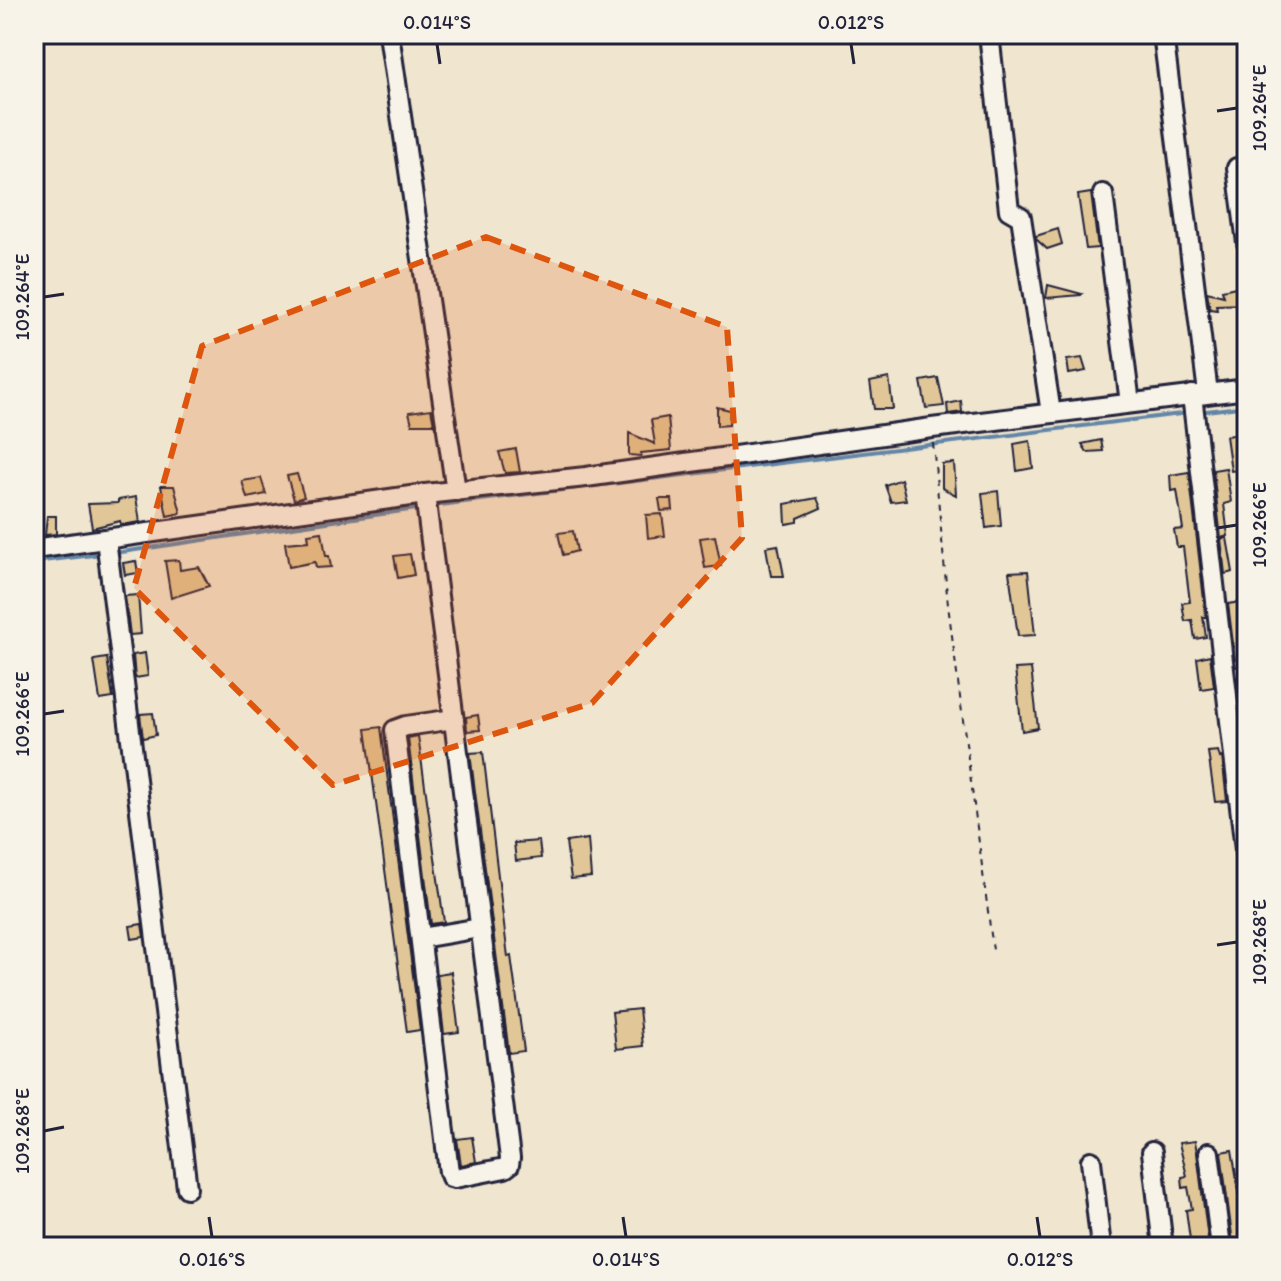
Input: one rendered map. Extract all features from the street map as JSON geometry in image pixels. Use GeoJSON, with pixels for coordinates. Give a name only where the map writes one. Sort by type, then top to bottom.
{"type":"FeatureCollection","features":[{"type":"Feature","properties":{"kind":"street"},"geometry":{"type":"LineString","coordinates":[[389,34],[456,491]]}},
{"type":"Feature","properties":{"kind":"street"},"geometry":{"type":"LineString","coordinates":[[989,34],[1009,210],[1021,217],[1051,413]]}},
{"type":"Feature","properties":{"kind":"street"},"geometry":{"type":"LineString","coordinates":[[1163,34],[1197,402],[1247,867]]}},
{"type":"Feature","properties":{"kind":"street"},"geometry":{"type":"LineString","coordinates":[[1237,168],[1247,243]]}},
{"type":"Feature","properties":{"kind":"street"},"geometry":{"type":"LineString","coordinates":[[1103,194],[1130,403]]}},
{"type":"Feature","properties":{"kind":"street"},"geometry":{"type":"LineString","coordinates":[[34,549],[107,549],[456,491],[586,477],[1130,403],[1197,402],[1247,389]]}},
{"type":"Feature","properties":{"kind":"street"},"geometry":{"type":"LineString","coordinates":[[426,496],[428,518],[454,719],[509,1165],[455,1178],[449,1172],[395,730],[454,719]]}},
{"type":"Feature","properties":{"kind":"street"},"geometry":{"type":"LineString","coordinates":[[107,549],[187,1188]]}},
{"type":"Feature","properties":{"kind":"street"},"geometry":{"type":"LineString","coordinates":[[421,938],[480,928]]}},
{"type":"Feature","properties":{"kind":"street"},"geometry":{"type":"LineString","coordinates":[[1152,1152],[1163,1247]]}},
{"type":"Feature","properties":{"kind":"street"},"geometry":{"type":"LineString","coordinates":[[1209,1153],[1221,1247]]}},
{"type":"Feature","properties":{"kind":"street"},"geometry":{"type":"LineString","coordinates":[[1091,1161],[1101,1247]]}},
{"type":"Feature","properties":{"kind":"path"},"geometry":{"type":"LineString","coordinates":[[932,436],[948,605],[993,950]]}},
{"type":"Feature","properties":{"kind":"highlighted area"},"geometry":{"type":"Polygon","coordinates":[[[486,237],[727,327],[742,538],[592,703],[333,785],[134,588],[202,346],[486,237]]]}},
{"type":"Feature","properties":{"kind":"building"},"geometry":{"type":"Polygon","coordinates":[[[1091,193],[1098,248],[1086,249],[1078,195],[1091,193]]]}},
{"type":"Feature","properties":{"kind":"building"},"geometry":{"type":"Polygon","coordinates":[[[1058,229],[1062,244],[1047,249],[1036,239],[1036,236],[1058,229]]]}},
{"type":"Feature","properties":{"kind":"building"},"geometry":{"type":"Polygon","coordinates":[[[1048,285],[1082,294],[1046,298],[1048,285]]]}},
{"type":"Feature","properties":{"kind":"building"},"geometry":{"type":"Polygon","coordinates":[[[1245,285],[1247,304],[1216,305],[1217,310],[1210,309],[1207,292],[1224,296],[1222,290],[1245,285]]]}},
{"type":"Feature","properties":{"kind":"building"},"geometry":{"type":"Polygon","coordinates":[[[1082,358],[1086,371],[1069,374],[1067,360],[1082,358]]]}},
{"type":"Feature","properties":{"kind":"building"},"geometry":{"type":"Polygon","coordinates":[[[889,378],[893,409],[874,409],[870,382],[889,378]]]}},
{"type":"Feature","properties":{"kind":"building"},"geometry":{"type":"Polygon","coordinates":[[[938,378],[944,406],[926,408],[921,381],[938,378]]]}},
{"type":"Feature","properties":{"kind":"building"},"geometry":{"type":"Polygon","coordinates":[[[961,401],[962,412],[948,414],[947,404],[961,401]]]}},
{"type":"Feature","properties":{"kind":"building"},"geometry":{"type":"Polygon","coordinates":[[[717,407],[730,410],[729,425],[717,426],[717,407]]]}},
{"type":"Feature","properties":{"kind":"building"},"geometry":{"type":"Polygon","coordinates":[[[431,409],[434,424],[412,424],[409,412],[431,409]]]}},
{"type":"Feature","properties":{"kind":"building"},"geometry":{"type":"Polygon","coordinates":[[[668,417],[671,450],[641,453],[641,456],[629,455],[629,433],[655,444],[651,420],[668,417]]]}},
{"type":"Feature","properties":{"kind":"building"},"geometry":{"type":"Polygon","coordinates":[[[1247,433],[1247,469],[1231,471],[1226,436],[1247,433]]]}},
{"type":"Feature","properties":{"kind":"building"},"geometry":{"type":"Polygon","coordinates":[[[1101,440],[1103,451],[1087,452],[1082,444],[1101,440]]]}},
{"type":"Feature","properties":{"kind":"building"},"geometry":{"type":"Polygon","coordinates":[[[1030,441],[1033,468],[1017,471],[1014,444],[1030,441]]]}},
{"type":"Feature","properties":{"kind":"building"},"geometry":{"type":"Polygon","coordinates":[[[516,449],[520,472],[505,473],[499,452],[516,449]]]}},
{"type":"Feature","properties":{"kind":"building"},"geometry":{"type":"Polygon","coordinates":[[[954,463],[956,495],[942,488],[942,464],[954,463]]]}},
{"type":"Feature","properties":{"kind":"building"},"geometry":{"type":"Polygon","coordinates":[[[1226,468],[1231,502],[1224,504],[1228,536],[1221,538],[1213,470],[1226,468]]]}},
{"type":"Feature","properties":{"kind":"building"},"geometry":{"type":"Polygon","coordinates":[[[1189,472],[1206,617],[1203,617],[1206,637],[1195,639],[1192,620],[1185,621],[1182,603],[1190,602],[1183,547],[1177,547],[1174,530],[1183,529],[1177,490],[1171,491],[1170,475],[1189,472]]]}},
{"type":"Feature","properties":{"kind":"building"},"geometry":{"type":"Polygon","coordinates":[[[297,474],[304,497],[294,500],[287,476],[297,474]]]}},
{"type":"Feature","properties":{"kind":"building"},"geometry":{"type":"Polygon","coordinates":[[[261,478],[266,494],[247,498],[242,481],[261,478]]]}},
{"type":"Feature","properties":{"kind":"building"},"geometry":{"type":"Polygon","coordinates":[[[901,479],[906,500],[891,502],[885,485],[901,479]]]}},
{"type":"Feature","properties":{"kind":"building"},"geometry":{"type":"Polygon","coordinates":[[[161,486],[174,486],[181,513],[167,516],[161,486]]]}},
{"type":"Feature","properties":{"kind":"building"},"geometry":{"type":"Polygon","coordinates":[[[998,491],[1001,526],[986,528],[982,493],[998,491]]]}},
{"type":"Feature","properties":{"kind":"building"},"geometry":{"type":"Polygon","coordinates":[[[136,497],[140,522],[121,525],[120,521],[92,528],[88,504],[118,503],[118,500],[136,497]]]}},
{"type":"Feature","properties":{"kind":"building"},"geometry":{"type":"Polygon","coordinates":[[[817,498],[821,508],[798,518],[798,522],[786,524],[785,504],[817,498]]]}},
{"type":"Feature","properties":{"kind":"building"},"geometry":{"type":"Polygon","coordinates":[[[659,499],[672,499],[673,510],[661,511],[659,499]]]}},
{"type":"Feature","properties":{"kind":"building"},"geometry":{"type":"Polygon","coordinates":[[[662,514],[665,536],[648,538],[646,515],[662,514]]]}},
{"type":"Feature","properties":{"kind":"building"},"geometry":{"type":"Polygon","coordinates":[[[47,516],[56,516],[56,534],[45,535],[47,516]]]}},
{"type":"Feature","properties":{"kind":"building"},"geometry":{"type":"Polygon","coordinates":[[[573,531],[577,551],[563,555],[558,533],[573,531]]]}},
{"type":"Feature","properties":{"kind":"building"},"geometry":{"type":"Polygon","coordinates":[[[322,532],[331,567],[316,568],[315,562],[289,567],[285,543],[309,541],[308,534],[322,532]]]}},
{"type":"Feature","properties":{"kind":"building"},"geometry":{"type":"Polygon","coordinates":[[[715,536],[721,566],[705,568],[700,538],[715,536]]]}},
{"type":"Feature","properties":{"kind":"building"},"geometry":{"type":"Polygon","coordinates":[[[1227,538],[1233,572],[1225,574],[1221,539],[1227,538]]]}},
{"type":"Feature","properties":{"kind":"building"},"geometry":{"type":"Polygon","coordinates":[[[778,545],[784,576],[771,576],[766,547],[778,545]]]}},
{"type":"Feature","properties":{"kind":"building"},"geometry":{"type":"Polygon","coordinates":[[[410,554],[414,575],[398,578],[394,556],[410,554]]]}},
{"type":"Feature","properties":{"kind":"building"},"geometry":{"type":"Polygon","coordinates":[[[179,560],[180,570],[199,567],[209,586],[171,598],[165,561],[179,560]]]}},
{"type":"Feature","properties":{"kind":"building"},"geometry":{"type":"Polygon","coordinates":[[[136,561],[138,573],[125,575],[123,563],[136,561]]]}},
{"type":"Feature","properties":{"kind":"building"},"geometry":{"type":"Polygon","coordinates":[[[1028,571],[1035,635],[1018,636],[1009,572],[1028,571]]]}},
{"type":"Feature","properties":{"kind":"building"},"geometry":{"type":"Polygon","coordinates":[[[138,595],[141,634],[130,635],[125,596],[138,595]]]}},
{"type":"Feature","properties":{"kind":"building"},"geometry":{"type":"Polygon","coordinates":[[[1241,602],[1245,633],[1239,634],[1244,665],[1236,667],[1228,604],[1241,602]]]}},
{"type":"Feature","properties":{"kind":"building"},"geometry":{"type":"Polygon","coordinates":[[[145,653],[148,676],[135,678],[133,655],[145,653]]]}},
{"type":"Feature","properties":{"kind":"building"},"geometry":{"type":"Polygon","coordinates":[[[1210,655],[1214,687],[1201,689],[1197,658],[1210,655]]]}},
{"type":"Feature","properties":{"kind":"building"},"geometry":{"type":"Polygon","coordinates":[[[107,658],[113,698],[100,700],[94,660],[107,658]]]}},
{"type":"Feature","properties":{"kind":"building"},"geometry":{"type":"Polygon","coordinates":[[[1031,668],[1038,728],[1022,731],[1015,669],[1031,668]]]}},
{"type":"Feature","properties":{"kind":"building"},"geometry":{"type":"Polygon","coordinates":[[[1237,677],[1242,695],[1247,695],[1247,763],[1237,677]]]}},
{"type":"Feature","properties":{"kind":"building"},"geometry":{"type":"Polygon","coordinates":[[[153,713],[156,735],[143,738],[140,714],[153,713]]]}},
{"type":"Feature","properties":{"kind":"building"},"geometry":{"type":"Polygon","coordinates":[[[478,715],[480,730],[467,731],[466,717],[478,715]]]}},
{"type":"Feature","properties":{"kind":"building"},"geometry":{"type":"Polygon","coordinates":[[[381,727],[420,1030],[407,1032],[366,729],[381,727]]]}},
{"type":"Feature","properties":{"kind":"building"},"geometry":{"type":"Polygon","coordinates":[[[418,736],[444,922],[431,924],[408,738],[418,736]]]}},
{"type":"Feature","properties":{"kind":"building"},"geometry":{"type":"Polygon","coordinates":[[[1218,751],[1222,757],[1227,801],[1215,802],[1208,752],[1218,751]]]}},
{"type":"Feature","properties":{"kind":"building"},"geometry":{"type":"Polygon","coordinates":[[[483,752],[508,957],[511,956],[524,1051],[509,1053],[470,753],[483,752]]]}},
{"type":"Feature","properties":{"kind":"building"},"geometry":{"type":"Polygon","coordinates":[[[588,839],[591,877],[571,879],[566,842],[588,839]]]}},
{"type":"Feature","properties":{"kind":"building"},"geometry":{"type":"Polygon","coordinates":[[[539,841],[541,858],[516,861],[514,843],[539,841]]]}},
{"type":"Feature","properties":{"kind":"building"},"geometry":{"type":"Polygon","coordinates":[[[142,924],[144,937],[132,939],[130,926],[142,924]]]}},
{"type":"Feature","properties":{"kind":"building"},"geometry":{"type":"Polygon","coordinates":[[[451,972],[459,1032],[444,1034],[437,974],[451,972]]]}},
{"type":"Feature","properties":{"kind":"building"},"geometry":{"type":"Polygon","coordinates":[[[639,1009],[643,1046],[616,1049],[612,1012],[639,1009]]]}},
{"type":"Feature","properties":{"kind":"building"},"geometry":{"type":"Polygon","coordinates":[[[472,1137],[476,1162],[461,1165],[457,1139],[472,1137]]]}},
{"type":"Feature","properties":{"kind":"building"},"geometry":{"type":"Polygon","coordinates":[[[1195,1141],[1209,1247],[1191,1247],[1186,1210],[1192,1209],[1188,1187],[1183,1188],[1182,1177],[1187,1176],[1179,1143],[1195,1141]]]}},
{"type":"Feature","properties":{"kind":"building"},"geometry":{"type":"Polygon","coordinates":[[[1232,1150],[1245,1227],[1242,1227],[1244,1241],[1233,1243],[1221,1152],[1232,1150]]]}},
{"type":"Feature","properties":{"kind":"waterway"},"geometry":{"type":"LineString","coordinates":[[1198,412],[1247,406]]}},
{"type":"Feature","properties":{"kind":"waterway"},"geometry":{"type":"LineString","coordinates":[[432,506],[1189,413]]}},
{"type":"Feature","properties":{"kind":"waterway"},"geometry":{"type":"LineString","coordinates":[[115,553],[423,508]]}},
{"type":"Feature","properties":{"kind":"waterway"},"geometry":{"type":"LineString","coordinates":[[34,562],[102,554]]}}]}
